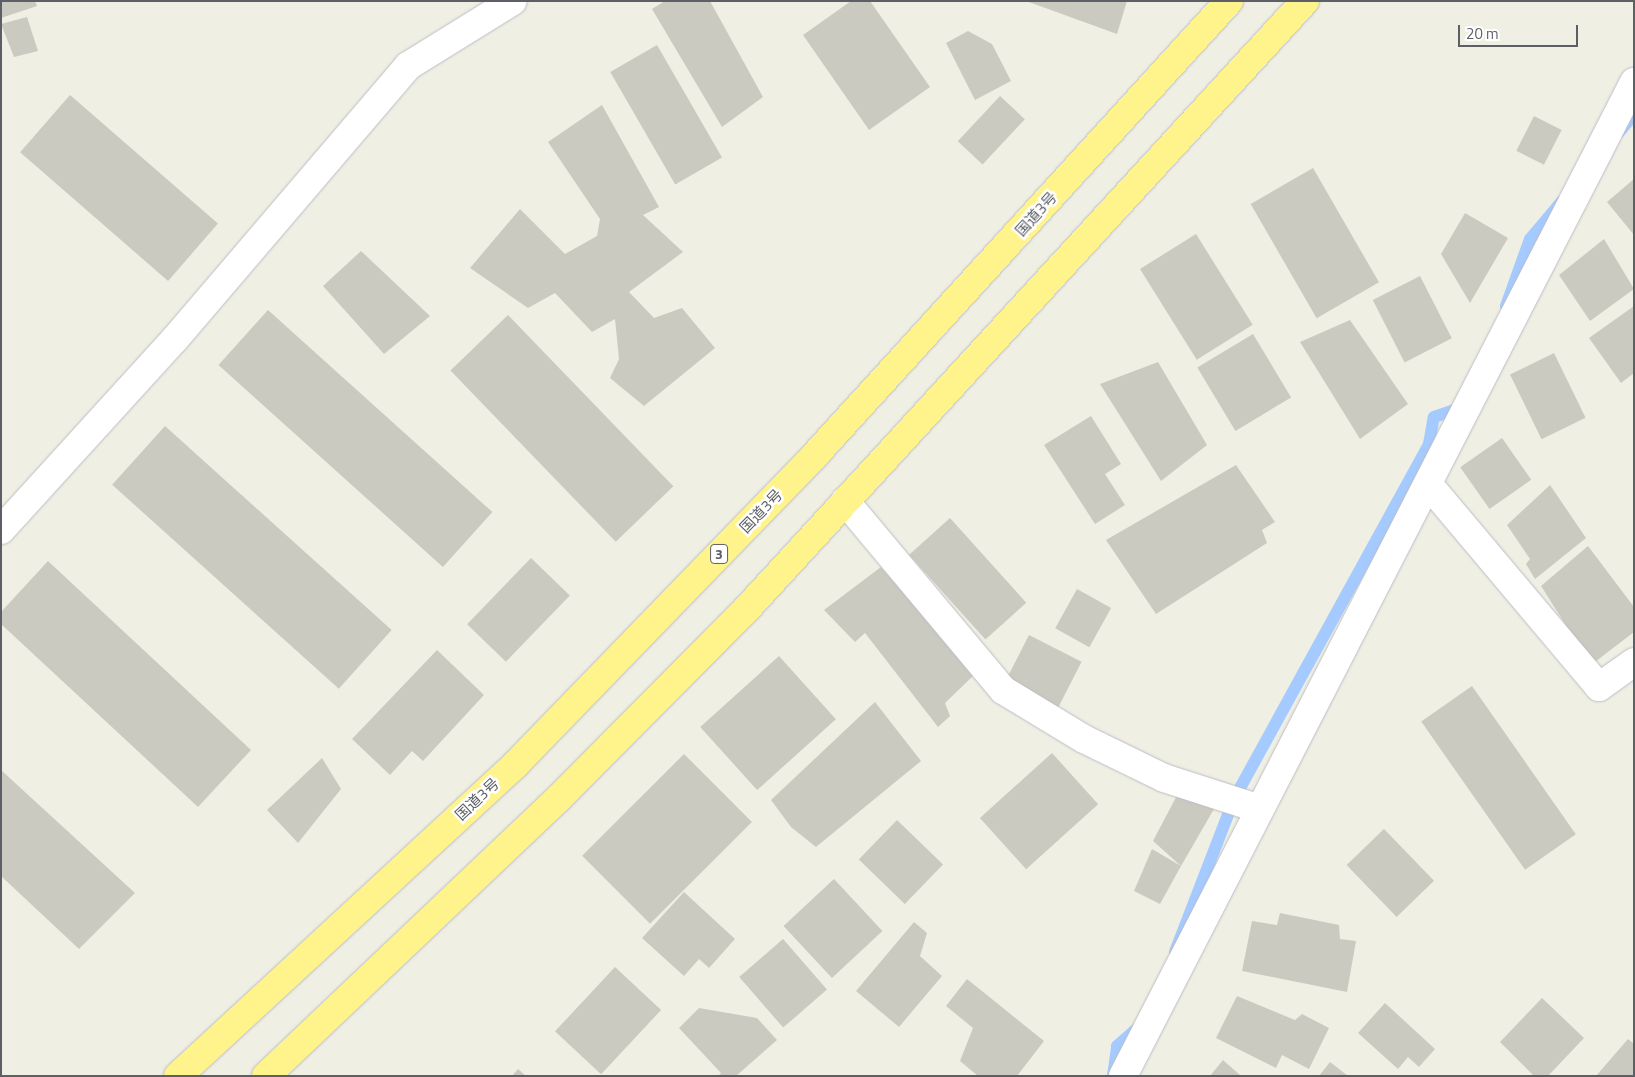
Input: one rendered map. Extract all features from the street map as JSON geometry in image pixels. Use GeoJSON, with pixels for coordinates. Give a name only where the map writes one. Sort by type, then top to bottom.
{"type":"FeatureCollection","features":[{"type":"Feature","properties":{"kind":"highway","name":"国道3号"},"geometry":{"type":"LineString","coordinates":[[178,1076],[514,765],[816,454],[1229,1]]}},
{"type":"Feature","properties":{"kind":"highway"},"geometry":{"type":"LineString","coordinates":[[266,1076],[558,799],[743,614],[1303,3]]}},
{"type":"Feature","properties":{"kind":"street"},"geometry":{"type":"LineString","coordinates":[[1,530],[175,339],[408,66],[513,1]]}},
{"type":"Feature","properties":{"kind":"street"},"geometry":{"type":"LineString","coordinates":[[1123,1076],[1257,808],[1429,485],[1634,82]]}},
{"type":"Feature","properties":{"kind":"street"},"geometry":{"type":"LineString","coordinates":[[1429,485],[1599,687],[1634,662]]}},
{"type":"Feature","properties":{"kind":"street"},"geometry":{"type":"LineString","coordinates":[[845,501],[1002,690],[1084,739],[1164,778],[1257,808]]}},
{"type":"Feature","properties":{"kind":"building"},"geometry":{"type":"Polygon","coordinates":[[[1,1],[35,1],[37,6],[1,18],[1,1]]]}},
{"type":"Feature","properties":{"kind":"building"},"geometry":{"type":"Polygon","coordinates":[[[665,1],[710,1],[763,97],[722,127],[652,9],[665,1]]]}},
{"type":"Feature","properties":{"kind":"building"},"geometry":{"type":"Polygon","coordinates":[[[851,1],[870,1],[930,87],[869,130],[803,35],[851,1]]]}},
{"type":"Feature","properties":{"kind":"building"},"geometry":{"type":"Polygon","coordinates":[[[1026,1],[1127,1],[1117,34],[1026,1]]]}},
{"type":"Feature","properties":{"kind":"building"},"geometry":{"type":"Polygon","coordinates":[[[27,17],[38,51],[14,57],[1,24],[27,17]]]}},
{"type":"Feature","properties":{"kind":"building"},"geometry":{"type":"Polygon","coordinates":[[[968,31],[992,44],[1011,81],[975,100],[946,43],[968,31]]]}},
{"type":"Feature","properties":{"kind":"building"},"geometry":{"type":"Polygon","coordinates":[[[657,45],[722,158],[675,185],[610,72],[657,45]]]}},
{"type":"Feature","properties":{"kind":"building"},"geometry":{"type":"Polygon","coordinates":[[[70,95],[218,224],[168,281],[20,152],[70,95]]]}},
{"type":"Feature","properties":{"kind":"building"},"geometry":{"type":"Polygon","coordinates":[[[1000,96],[1025,119],[983,165],[958,141],[1000,96]]]}},
{"type":"Feature","properties":{"kind":"building"},"geometry":{"type":"Polygon","coordinates":[[[602,105],[659,207],[643,215],[683,252],[629,292],[654,318],[682,308],[715,348],[644,406],[610,378],[619,359],[615,319],[592,332],[555,293],[528,308],[470,268],[520,209],[565,254],[597,236],[600,219],[548,142],[602,105]]]}},
{"type":"Feature","properties":{"kind":"building"},"geometry":{"type":"Polygon","coordinates":[[[1534,116],[1562,130],[1544,165],[1516,151],[1534,116]]]}},
{"type":"Feature","properties":{"kind":"building"},"geometry":{"type":"Polygon","coordinates":[[[1313,168],[1379,282],[1317,318],[1251,204],[1313,168]]]}},
{"type":"Feature","properties":{"kind":"building"},"geometry":{"type":"Polygon","coordinates":[[[1634,179],[1634,235],[1607,202],[1634,179]]]}},
{"type":"Feature","properties":{"kind":"building"},"geometry":{"type":"Polygon","coordinates":[[[1465,213],[1508,238],[1470,303],[1441,254],[1465,213]]]}},
{"type":"Feature","properties":{"kind":"building"},"geometry":{"type":"Polygon","coordinates":[[[1196,234],[1253,325],[1197,360],[1140,269],[1196,234]]]}},
{"type":"Feature","properties":{"kind":"building"},"geometry":{"type":"Polygon","coordinates":[[[1604,239],[1634,289],[1590,321],[1559,275],[1604,239]]]}},
{"type":"Feature","properties":{"kind":"building"},"geometry":{"type":"Polygon","coordinates":[[[361,251],[430,316],[384,354],[323,286],[361,251]]]}},
{"type":"Feature","properties":{"kind":"building"},"geometry":{"type":"Polygon","coordinates":[[[1420,276],[1452,338],[1405,362],[1373,300],[1420,276]]]}},
{"type":"Feature","properties":{"kind":"building"},"geometry":{"type":"Polygon","coordinates":[[[1634,306],[1634,373],[1621,383],[1589,338],[1634,306]]]}},
{"type":"Feature","properties":{"kind":"building"},"geometry":{"type":"Polygon","coordinates":[[[268,310],[492,512],[443,567],[218,365],[268,310]]]}},
{"type":"Feature","properties":{"kind":"building"},"geometry":{"type":"Polygon","coordinates":[[[508,315],[673,486],[616,542],[450,371],[508,315]]]}},
{"type":"Feature","properties":{"kind":"building"},"geometry":{"type":"Polygon","coordinates":[[[1350,320],[1408,404],[1360,439],[1300,342],[1350,320]]]}},
{"type":"Feature","properties":{"kind":"building"},"geometry":{"type":"Polygon","coordinates":[[[1253,334],[1291,397],[1235,431],[1197,367],[1253,334]]]}},
{"type":"Feature","properties":{"kind":"building"},"geometry":{"type":"Polygon","coordinates":[[[1554,353],[1586,418],[1542,439],[1510,374],[1554,353]]]}},
{"type":"Feature","properties":{"kind":"building"},"geometry":{"type":"Polygon","coordinates":[[[1158,362],[1207,445],[1161,481],[1100,384],[1158,362]]]}},
{"type":"Feature","properties":{"kind":"building"},"geometry":{"type":"Polygon","coordinates":[[[1091,416],[1121,464],[1105,474],[1125,505],[1095,524],[1044,445],[1091,416]]]}},
{"type":"Feature","properties":{"kind":"building"},"geometry":{"type":"Polygon","coordinates":[[[165,426],[392,630],[339,689],[112,485],[165,426]]]}},
{"type":"Feature","properties":{"kind":"building"},"geometry":{"type":"Polygon","coordinates":[[[1502,438],[1531,480],[1489,509],[1460,467],[1502,438]]]}},
{"type":"Feature","properties":{"kind":"building"},"geometry":{"type":"Polygon","coordinates":[[[1236,465],[1275,522],[1262,530],[1267,543],[1156,614],[1106,540],[1236,465]]]}},
{"type":"Feature","properties":{"kind":"building"},"geometry":{"type":"Polygon","coordinates":[[[1550,485],[1586,538],[1535,579],[1526,564],[1530,559],[1507,525],[1550,485]]]}},
{"type":"Feature","properties":{"kind":"building"},"geometry":{"type":"Polygon","coordinates":[[[950,518],[1026,603],[985,640],[909,555],[950,518]]]}},
{"type":"Feature","properties":{"kind":"building"},"geometry":{"type":"Polygon","coordinates":[[[1588,546],[1634,607],[1634,632],[1591,665],[1541,586],[1588,546]]]}},
{"type":"Feature","properties":{"kind":"building"},"geometry":{"type":"Polygon","coordinates":[[[531,558],[570,596],[506,662],[467,624],[531,558]]]}},
{"type":"Feature","properties":{"kind":"building"},"geometry":{"type":"Polygon","coordinates":[[[48,561],[251,750],[198,807],[1,624],[1,612],[48,561]]]}},
{"type":"Feature","properties":{"kind":"building"},"geometry":{"type":"Polygon","coordinates":[[[881,567],[974,675],[945,703],[950,716],[938,727],[865,633],[855,642],[824,610],[881,567]]]}},
{"type":"Feature","properties":{"kind":"building"},"geometry":{"type":"Polygon","coordinates":[[[1077,589],[1111,608],[1089,647],[1055,628],[1077,589]]]}},
{"type":"Feature","properties":{"kind":"building"},"geometry":{"type":"Polygon","coordinates":[[[1029,635],[1082,662],[1058,708],[1005,681],[1029,635]]]}},
{"type":"Feature","properties":{"kind":"building"},"geometry":{"type":"Polygon","coordinates":[[[437,650],[484,695],[423,761],[412,751],[390,775],[352,739],[437,650]]]}},
{"type":"Feature","properties":{"kind":"building"},"geometry":{"type":"Polygon","coordinates":[[[779,656],[836,719],[757,790],[700,727],[779,656]]]}},
{"type":"Feature","properties":{"kind":"building"},"geometry":{"type":"Polygon","coordinates":[[[1472,686],[1576,834],[1525,870],[1421,722],[1472,686]]]}},
{"type":"Feature","properties":{"kind":"building"},"geometry":{"type":"Polygon","coordinates":[[[875,702],[921,761],[816,847],[791,827],[771,800],[875,702]]]}},
{"type":"Feature","properties":{"kind":"building"},"geometry":{"type":"Polygon","coordinates":[[[1052,753],[1098,804],[1026,869],[980,818],[1052,753]]]}},
{"type":"Feature","properties":{"kind":"building"},"geometry":{"type":"Polygon","coordinates":[[[684,754],[752,822],[650,924],[582,856],[684,754]]]}},
{"type":"Feature","properties":{"kind":"building"},"geometry":{"type":"Polygon","coordinates":[[[322,758],[341,789],[298,843],[267,810],[322,758]]]}},
{"type":"Feature","properties":{"kind":"building"},"geometry":{"type":"Polygon","coordinates":[[[1,770],[135,893],[79,949],[1,876],[1,770]]]}},
{"type":"Feature","properties":{"kind":"building"},"geometry":{"type":"Polygon","coordinates":[[[1185,780],[1218,802],[1181,866],[1153,841],[1185,780]]]}},
{"type":"Feature","properties":{"kind":"building"},"geometry":{"type":"Polygon","coordinates":[[[897,820],[943,864],[905,904],[859,860],[897,820]]]}},
{"type":"Feature","properties":{"kind":"building"},"geometry":{"type":"Polygon","coordinates":[[[1384,829],[1434,881],[1397,917],[1347,865],[1384,829]]]}},
{"type":"Feature","properties":{"kind":"building"},"geometry":{"type":"Polygon","coordinates":[[[1152,849],[1181,866],[1160,904],[1134,891],[1152,849]]]}},
{"type":"Feature","properties":{"kind":"building"},"geometry":{"type":"Polygon","coordinates":[[[834,879],[882,931],[832,978],[784,926],[834,879]]]}},
{"type":"Feature","properties":{"kind":"building"},"geometry":{"type":"Polygon","coordinates":[[[684,892],[735,939],[709,968],[699,959],[684,976],[642,938],[684,892]]]}},
{"type":"Feature","properties":{"kind":"building"},"geometry":{"type":"Polygon","coordinates":[[[1280,913],[1339,925],[1340,939],[1356,941],[1347,992],[1242,971],[1252,921],[1277,925],[1280,913]]]}},
{"type":"Feature","properties":{"kind":"building"},"geometry":{"type":"Polygon","coordinates":[[[914,922],[927,933],[920,956],[942,976],[899,1027],[856,991],[914,922]]]}},
{"type":"Feature","properties":{"kind":"building"},"geometry":{"type":"Polygon","coordinates":[[[783,939],[827,990],[783,1028],[739,977],[783,939]]]}},
{"type":"Feature","properties":{"kind":"building"},"geometry":{"type":"Polygon","coordinates":[[[615,967],[661,1010],[601,1074],[555,1031],[615,967]]]}},
{"type":"Feature","properties":{"kind":"building"},"geometry":{"type":"Polygon","coordinates":[[[967,979],[1044,1041],[1017,1076],[978,1076],[960,1061],[973,1028],[946,1006],[967,979]]]}},
{"type":"Feature","properties":{"kind":"building"},"geometry":{"type":"Polygon","coordinates":[[[1237,996],[1295,1020],[1302,1014],[1329,1028],[1309,1069],[1282,1055],[1276,1068],[1216,1038],[1237,996]]]}},
{"type":"Feature","properties":{"kind":"building"},"geometry":{"type":"Polygon","coordinates":[[[1542,998],[1584,1038],[1548,1076],[1534,1076],[1500,1042],[1542,998]]]}},
{"type":"Feature","properties":{"kind":"building"},"geometry":{"type":"Polygon","coordinates":[[[1385,1003],[1435,1049],[1419,1067],[1408,1057],[1398,1069],[1358,1033],[1385,1003]]]}},
{"type":"Feature","properties":{"kind":"building"},"geometry":{"type":"Polygon","coordinates":[[[699,1008],[757,1018],[777,1040],[736,1076],[718,1076],[721,1073],[679,1028],[699,1008]]]}},
{"type":"Feature","properties":{"kind":"building"},"geometry":{"type":"Polygon","coordinates":[[[1628,1039],[1634,1044],[1634,1076],[1596,1076],[1628,1039]]]}},
{"type":"Feature","properties":{"kind":"building"},"geometry":{"type":"Polygon","coordinates":[[[1223,1060],[1241,1076],[1210,1076],[1223,1060]]]}},
{"type":"Feature","properties":{"kind":"building"},"geometry":{"type":"Polygon","coordinates":[[[1330,1062],[1348,1076],[1319,1076],[1330,1062]]]}},
{"type":"Feature","properties":{"kind":"building"},"geometry":{"type":"Polygon","coordinates":[[[518,1069],[526,1076],[512,1076],[518,1069]]]}},
{"type":"Feature","properties":{"kind":"waterway"},"geometry":{"type":"LineString","coordinates":[[1619,132],[1634,115]]}},
{"type":"Feature","properties":{"kind":"waterway"},"geometry":{"type":"LineString","coordinates":[[1506,306],[1530,239],[1562,201]]}},
{"type":"Feature","properties":{"kind":"waterway"},"geometry":{"type":"LineString","coordinates":[[1175,952],[1234,799],[1429,444],[1434,417],[1463,407]]}},
{"type":"Feature","properties":{"kind":"waterway"},"geometry":{"type":"LineString","coordinates":[[1113,1076],[1117,1046],[1140,1026]]}}]}
